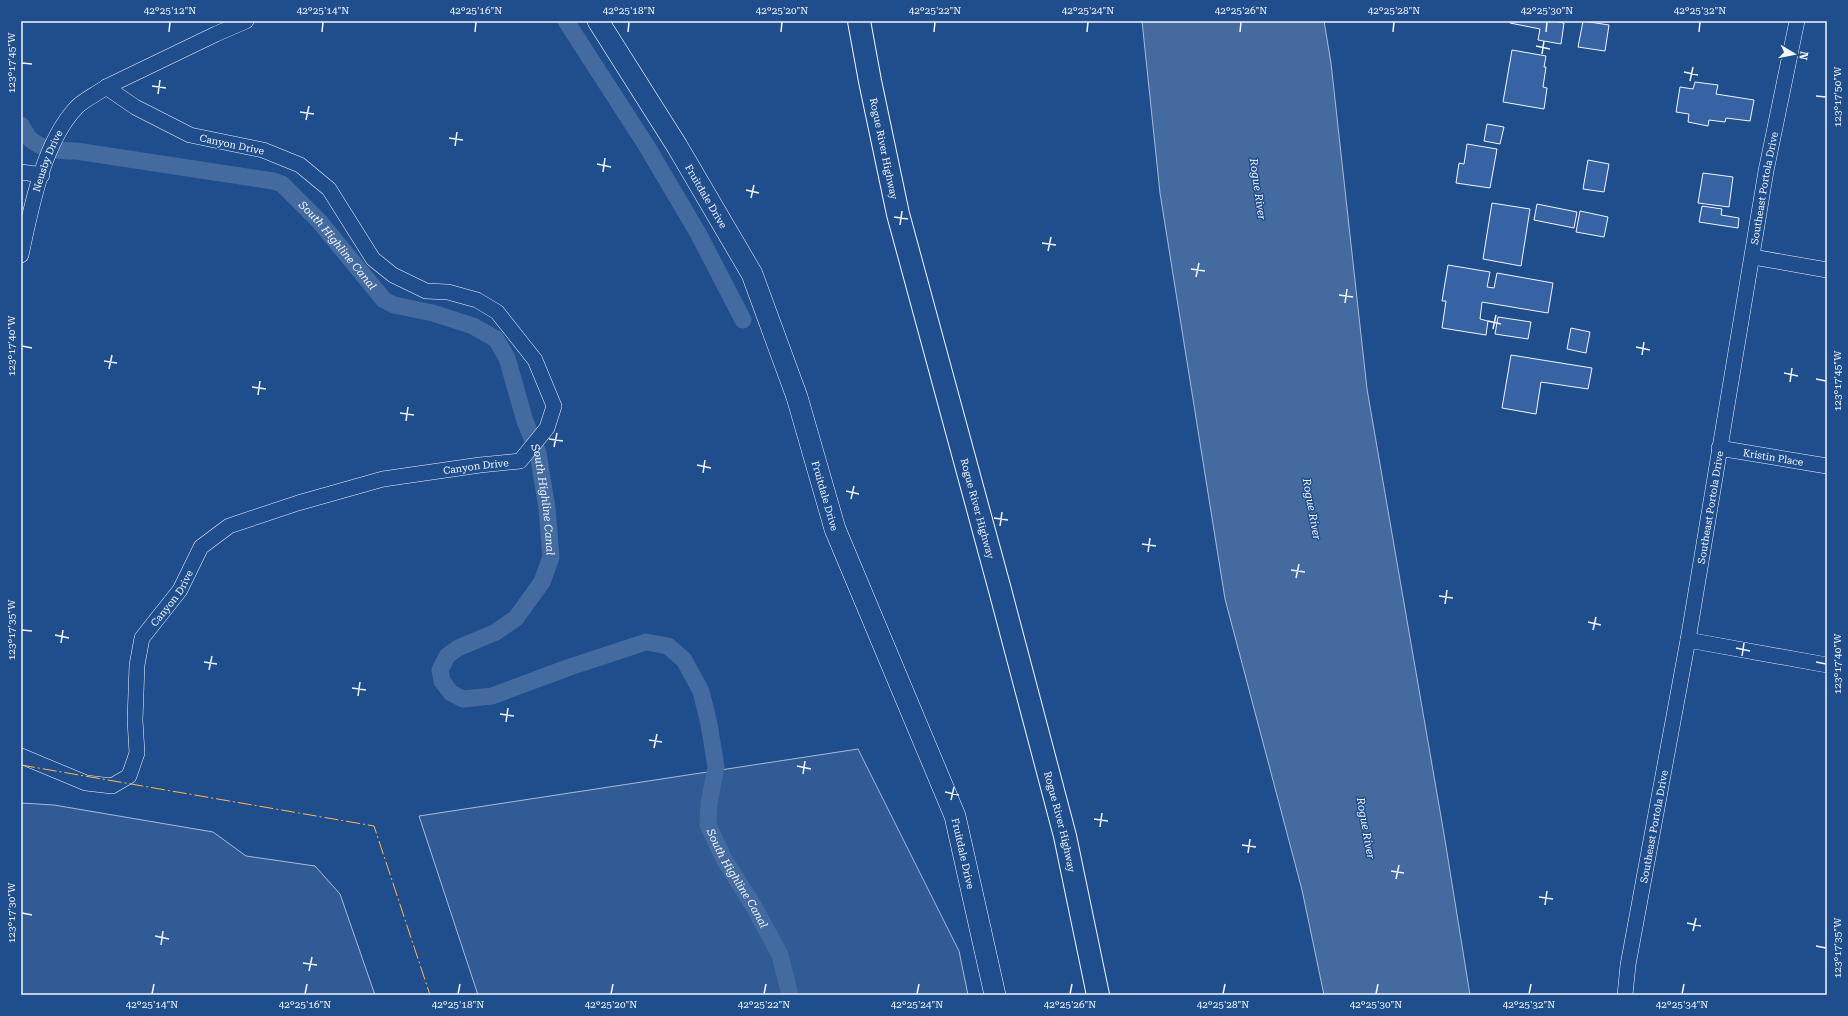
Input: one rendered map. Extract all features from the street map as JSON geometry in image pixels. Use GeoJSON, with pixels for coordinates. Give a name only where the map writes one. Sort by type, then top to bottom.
{"type":"FeatureCollection","features":[{"type":"Feature","properties":{"kind":"main road","name":"Rogue River Highway"},"geometry":{"type":"LineString","coordinates":[[859,21],[898,214],[1065,836],[1098,995]]}},
{"type":"Feature","properties":{"kind":"street"},"geometry":{"type":"LineString","coordinates":[[106,87],[246,21]]}},
{"type":"Feature","properties":{"kind":"street","name":"Fruitdale Drive"},"geometry":{"type":"LineString","coordinates":[[598,21],[677,146],[752,274],[797,397],[835,529],[956,816],[995,995]]}},
{"type":"Feature","properties":{"kind":"street","name":"Southeast Portola Drive"},"geometry":{"type":"LineString","coordinates":[[1625,995],[1628,965],[1688,640],[1766,172],[1796,21]]}},
{"type":"Feature","properties":{"kind":"street","name":"Neusby Drive"},"geometry":{"type":"LineString","coordinates":[[21,255],[28,218],[42,175],[61,128],[76,107],[106,87]]}},
{"type":"Feature","properties":{"kind":"street","name":"Canyon Drive"},"geometry":{"type":"LineString","coordinates":[[21,756],[86,783],[112,786],[129,776],[137,753],[135,720],[137,665],[142,638],[180,590],[202,547],[229,526],[298,503],[383,479],[480,465],[520,461],[547,428],[554,406],[535,360],[497,312],[477,300],[448,292],[426,291],[393,275],[373,259],[328,189],[300,166],[263,150],[190,135],[135,107],[106,87]]}},
{"type":"Feature","properties":{"kind":"street"},"geometry":{"type":"LineString","coordinates":[[21,172],[42,175]]}},
{"type":"Feature","properties":{"kind":"street"},"geometry":{"type":"LineString","coordinates":[[1753,257],[1827,270]]}},
{"type":"Feature","properties":{"kind":"street","name":"Kristin Place"},"geometry":{"type":"LineString","coordinates":[[1719,448],[1827,466]]}},
{"type":"Feature","properties":{"kind":"street"},"geometry":{"type":"LineString","coordinates":[[1688,640],[1827,666]]}},
{"type":"Feature","properties":{"kind":"shaded area"},"geometry":{"type":"Polygon","coordinates":[[[858,749],[959,951],[968,995],[478,995],[419,816],[858,749]]]}},
{"type":"Feature","properties":{"kind":"shaded area"},"geometry":{"type":"Polygon","coordinates":[[[21,803],[54,805],[213,832],[246,856],[315,866],[340,894],[375,995],[21,995],[21,803]]]}},
{"type":"Feature","properties":{"kind":"water","name":"Rogue River"},"geometry":{"type":"Polygon","coordinates":[[[1142,21],[1324,21],[1331,63],[1367,389],[1444,834],[1470,995],[1324,995],[1302,890],[1225,599],[1160,193],[1142,21]]]}},
{"type":"Feature","properties":{"kind":"building"},"geometry":{"type":"Polygon","coordinates":[[[1510,21],[1554,21],[1564,23],[1561,44],[1538,40],[1540,29],[1510,23],[1510,21]]]}},
{"type":"Feature","properties":{"kind":"building"},"geometry":{"type":"Polygon","coordinates":[[[1583,21],[1609,25],[1605,51],[1578,47],[1583,21]]]}},
{"type":"Feature","properties":{"kind":"building"},"geometry":{"type":"Polygon","coordinates":[[[1512,50],[1546,56],[1543,87],[1547,88],[1544,109],[1503,102],[1512,50]]]}},
{"type":"Feature","properties":{"kind":"building"},"geometry":{"type":"Polygon","coordinates":[[[1695,82],[1718,85],[1716,94],[1754,100],[1750,121],[1726,118],[1725,122],[1709,120],[1708,126],[1688,122],[1689,114],[1676,112],[1680,87],[1693,89],[1695,82]]]}},
{"type":"Feature","properties":{"kind":"building"},"geometry":{"type":"Polygon","coordinates":[[[1487,124],[1504,127],[1500,144],[1484,141],[1487,124]]]}},
{"type":"Feature","properties":{"kind":"building"},"geometry":{"type":"Polygon","coordinates":[[[1467,144],[1497,149],[1490,188],[1456,183],[1459,163],[1464,164],[1467,144]]]}},
{"type":"Feature","properties":{"kind":"building"},"geometry":{"type":"Polygon","coordinates":[[[1588,160],[1609,164],[1604,192],[1583,189],[1588,160]]]}},
{"type":"Feature","properties":{"kind":"building"},"geometry":{"type":"Polygon","coordinates":[[[1703,173],[1733,177],[1729,207],[1698,203],[1703,173]]]}},
{"type":"Feature","properties":{"kind":"building"},"geometry":{"type":"Polygon","coordinates":[[[1492,203],[1530,209],[1521,266],[1483,259],[1492,203]]]}},
{"type":"Feature","properties":{"kind":"building"},"geometry":{"type":"Polygon","coordinates":[[[1537,204],[1577,212],[1574,228],[1534,220],[1537,204]]]}},
{"type":"Feature","properties":{"kind":"building"},"geometry":{"type":"Polygon","coordinates":[[[1702,206],[1722,209],[1721,215],[1739,218],[1738,228],[1699,222],[1702,206]]]}},
{"type":"Feature","properties":{"kind":"building"},"geometry":{"type":"Polygon","coordinates":[[[1580,211],[1608,217],[1604,237],[1576,232],[1580,211]]]}},
{"type":"Feature","properties":{"kind":"building"},"geometry":{"type":"Polygon","coordinates":[[[1448,265],[1490,272],[1487,287],[1494,288],[1497,273],[1553,283],[1548,313],[1482,302],[1480,319],[1488,321],[1486,335],[1442,328],[1446,301],[1442,301],[1448,265]]]}},
{"type":"Feature","properties":{"kind":"building"},"geometry":{"type":"Polygon","coordinates":[[[1498,317],[1531,322],[1528,339],[1495,334],[1498,317]]]}},
{"type":"Feature","properties":{"kind":"building"},"geometry":{"type":"Polygon","coordinates":[[[1571,328],[1590,332],[1586,353],[1567,349],[1571,328]]]}},
{"type":"Feature","properties":{"kind":"building"},"geometry":{"type":"Polygon","coordinates":[[[1511,355],[1592,368],[1588,389],[1541,382],[1536,414],[1502,408],[1511,355]]]}},
{"type":"Feature","properties":{"kind":"waterway"},"geometry":{"type":"LineString","coordinates":[[566,21],[646,145],[698,233],[743,320]]}},
{"type":"Feature","properties":{"kind":"waterway","name":"South Highline Canal"},"geometry":{"type":"LineString","coordinates":[[21,125],[30,139],[46,148],[76,151],[273,181],[282,184],[319,221],[384,300],[394,305],[433,313],[473,326],[496,339],[507,358],[525,421],[538,453],[547,508],[551,557],[542,582],[516,618],[496,632],[458,648],[447,656],[440,670],[442,681],[451,693],[463,699],[492,696],[570,667],[646,642],[668,646],[684,660],[701,691],[709,724],[716,767],[709,803],[708,825],[724,859],[753,905],[780,955],[790,995]]}},
{"type":"Feature","properties":{"kind":"power"},"geometry":{"type":"LineString","coordinates":[[21,765],[374,826],[430,995]]}}]}
